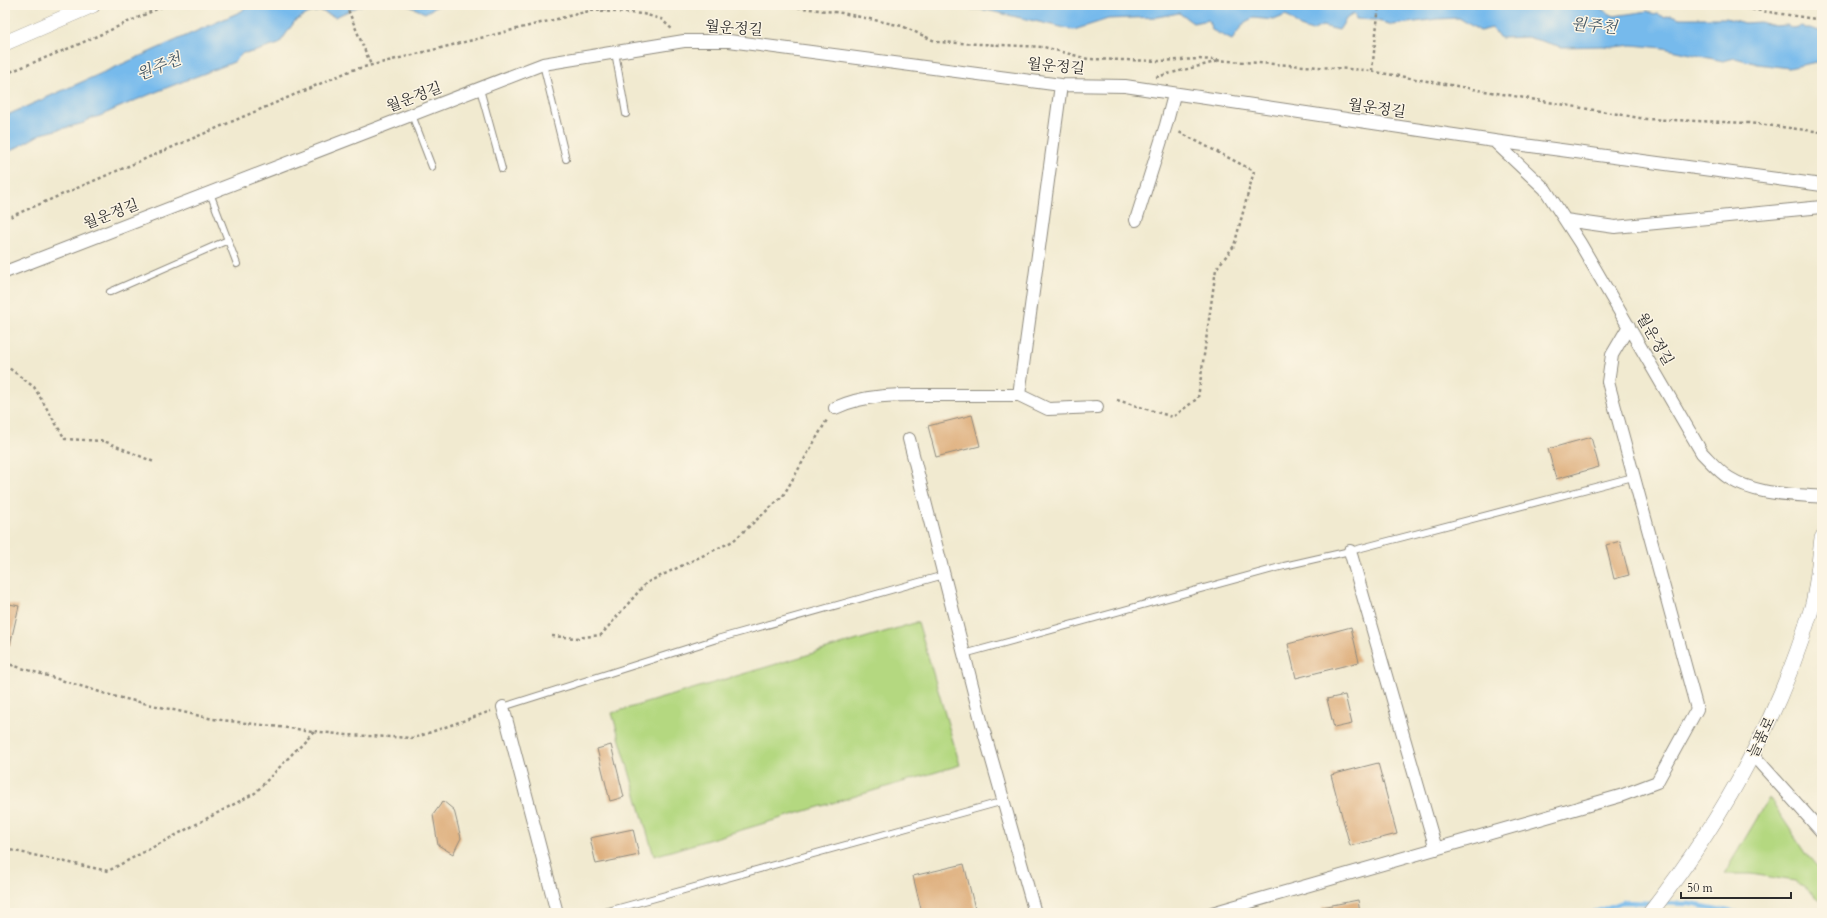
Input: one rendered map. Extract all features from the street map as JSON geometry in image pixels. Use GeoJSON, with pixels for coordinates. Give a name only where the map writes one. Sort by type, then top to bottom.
{"type":"FeatureCollection","features":[{"type":"Feature","properties":{"kind":"street"},"geometry":{"type":"LineString","coordinates":[[5,44],[93,5]]}},
{"type":"Feature","properties":{"kind":"street","name":"월운정길"},"geometry":{"type":"LineString","coordinates":[[5,272],[543,64],[684,41],[729,41],[1061,84],[1125,86],[1174,95],[1494,141],[1822,185]]}},
{"type":"Feature","properties":{"kind":"street"},"geometry":{"type":"LineString","coordinates":[[1018,395],[1061,84]]}},
{"type":"Feature","properties":{"kind":"street"},"geometry":{"type":"LineString","coordinates":[[1136,220],[1174,95]]}},
{"type":"Feature","properties":{"kind":"street","name":"월운정길"},"geometry":{"type":"LineString","coordinates":[[1494,141],[1545,189],[1565,220],[1702,453],[1729,478],[1763,491],[1822,497]]}},
{"type":"Feature","properties":{"kind":"street"},"geometry":{"type":"LineString","coordinates":[[1565,220],[1615,227],[1822,207]]}},
{"type":"Feature","properties":{"kind":"street"},"geometry":{"type":"LineString","coordinates":[[1212,913],[1620,796],[1657,782],[1697,709],[1608,382],[1612,355],[1628,326]]}},
{"type":"Feature","properties":{"kind":"street"},"geometry":{"type":"LineString","coordinates":[[835,408],[848,402],[912,395],[1018,395],[1048,410],[1097,407]]}},
{"type":"Feature","properties":{"kind":"street"},"geometry":{"type":"LineString","coordinates":[[909,439],[964,654],[1035,913]]}},
{"type":"Feature","properties":{"kind":"street","name":"늘품로"},"geometry":{"type":"LineString","coordinates":[[1650,913],[1680,874],[1753,755],[1778,702],[1812,606],[1822,538]]}},
{"type":"Feature","properties":{"kind":"street"},"geometry":{"type":"LineString","coordinates":[[1350,551],[1436,849]]}},
{"type":"Feature","properties":{"kind":"street"},"geometry":{"type":"LineString","coordinates":[[503,707],[557,913]]}},
{"type":"Feature","properties":{"kind":"street"},"geometry":{"type":"LineString","coordinates":[[1753,755],[1822,832]]}},
{"type":"Feature","properties":{"kind":"lane"},"geometry":{"type":"LineString","coordinates":[[615,52],[626,114]]}},
{"type":"Feature","properties":{"kind":"lane"},"geometry":{"type":"LineString","coordinates":[[543,64],[566,159]]}},
{"type":"Feature","properties":{"kind":"lane"},"geometry":{"type":"LineString","coordinates":[[480,89],[502,169]]}},
{"type":"Feature","properties":{"kind":"lane"},"geometry":{"type":"LineString","coordinates":[[412,115],[432,167]]}},
{"type":"Feature","properties":{"kind":"lane"},"geometry":{"type":"LineString","coordinates":[[210,193],[238,264]]}},
{"type":"Feature","properties":{"kind":"lane"},"geometry":{"type":"LineString","coordinates":[[110,292],[228,240]]}},
{"type":"Feature","properties":{"kind":"lane"},"geometry":{"type":"LineString","coordinates":[[964,654],[1284,566],[1350,551],[1633,478]]}},
{"type":"Feature","properties":{"kind":"lane"},"geometry":{"type":"LineString","coordinates":[[503,707],[717,639],[944,575]]}},
{"type":"Feature","properties":{"kind":"lane"},"geometry":{"type":"LineString","coordinates":[[601,913],[1004,801]]}},
{"type":"Feature","properties":{"kind":"path"},"geometry":{"type":"LineString","coordinates":[[5,74],[77,46],[166,5]]}},
{"type":"Feature","properties":{"kind":"path"},"geometry":{"type":"LineString","coordinates":[[346,5],[371,65]]}},
{"type":"Feature","properties":{"kind":"path"},"geometry":{"type":"LineString","coordinates":[[5,219],[352,70],[593,10],[658,5]]}},
{"type":"Feature","properties":{"kind":"path"},"geometry":{"type":"LineString","coordinates":[[702,5],[787,6],[842,13],[902,26],[937,42],[1044,47],[1088,59],[1159,61],[1199,59],[1372,71],[1646,119],[1749,123],[1822,132]]}},
{"type":"Feature","properties":{"kind":"path"},"geometry":{"type":"LineString","coordinates":[[1372,71],[1379,5]]}},
{"type":"Feature","properties":{"kind":"path"},"geometry":{"type":"LineString","coordinates":[[1722,5],[1822,20]]}},
{"type":"Feature","properties":{"kind":"path"},"geometry":{"type":"LineString","coordinates":[[593,10],[643,14],[661,19],[684,41]]}},
{"type":"Feature","properties":{"kind":"path"},"geometry":{"type":"LineString","coordinates":[[1153,78],[1223,61]]}},
{"type":"Feature","properties":{"kind":"path"},"geometry":{"type":"LineString","coordinates":[[1117,400],[1173,417],[1198,398],[1216,269],[1234,246],[1254,171],[1166,125]]}},
{"type":"Feature","properties":{"kind":"path"},"geometry":{"type":"LineString","coordinates":[[5,365],[34,387],[65,439],[104,441],[154,462]]}},
{"type":"Feature","properties":{"kind":"path"},"geometry":{"type":"LineString","coordinates":[[552,636],[576,638],[601,635],[646,583],[733,541],[783,496],[824,422],[835,408]]}},
{"type":"Feature","properties":{"kind":"path"},"geometry":{"type":"LineString","coordinates":[[5,663],[114,696],[213,719],[346,735],[414,738],[503,707]]}},
{"type":"Feature","properties":{"kind":"path"},"geometry":{"type":"LineString","coordinates":[[5,849],[108,871],[256,793],[314,731]]}},
{"type":"Feature","properties":{"kind":"green space"},"geometry":{"type":"Polygon","coordinates":[[[918,622],[960,765],[654,856],[612,713],[918,622]]]}},
{"type":"Feature","properties":{"kind":"green space"},"geometry":{"type":"Polygon","coordinates":[[[1769,798],[1808,856],[1822,872],[1822,901],[1795,881],[1751,874],[1724,874],[1769,798]]]}},
{"type":"Feature","properties":{"kind":"water","name":"원주천"},"geometry":{"type":"Polygon","coordinates":[[[247,5],[362,5],[335,17],[321,11],[309,13],[295,21],[279,44],[253,52],[243,53],[234,62],[151,94],[90,119],[84,123],[41,134],[5,154],[5,116],[242,11],[247,5]]]}},
{"type":"Feature","properties":{"kind":"water"},"geometry":{"type":"Polygon","coordinates":[[[407,5],[439,5],[425,13],[407,5]]]}},
{"type":"Feature","properties":{"kind":"water","name":"원주천"},"geometry":{"type":"Polygon","coordinates":[[[941,5],[1580,5],[1601,9],[1614,16],[1648,11],[1654,15],[1658,14],[1664,17],[1671,15],[1680,18],[1726,18],[1744,23],[1760,22],[1775,26],[1787,25],[1792,28],[1802,26],[1805,28],[1811,28],[1822,32],[1822,64],[1816,62],[1789,68],[1758,64],[1735,58],[1723,61],[1663,48],[1632,45],[1615,47],[1562,47],[1527,37],[1500,38],[1492,28],[1480,31],[1459,18],[1437,19],[1393,25],[1374,20],[1356,19],[1354,14],[1347,18],[1339,30],[1322,26],[1312,31],[1300,27],[1286,15],[1274,20],[1253,18],[1245,22],[1232,40],[1212,30],[1208,20],[1193,23],[1179,13],[1157,17],[1108,19],[1074,30],[986,10],[943,7],[941,5]]]}},
{"type":"Feature","properties":{"kind":"building"},"geometry":{"type":"Polygon","coordinates":[[[972,415],[980,446],[936,457],[928,426],[972,415]]]}},
{"type":"Feature","properties":{"kind":"building"},"geometry":{"type":"Polygon","coordinates":[[[1591,437],[1599,467],[1556,479],[1548,449],[1591,437]]]}},
{"type":"Feature","properties":{"kind":"building"},"geometry":{"type":"Polygon","coordinates":[[[1620,541],[1629,575],[1614,579],[1606,545],[1620,541]]]}},
{"type":"Feature","properties":{"kind":"building"},"geometry":{"type":"Polygon","coordinates":[[[5,603],[19,606],[10,645],[5,645],[5,603]]]}},
{"type":"Feature","properties":{"kind":"building"},"geometry":{"type":"Polygon","coordinates":[[[1351,627],[1359,662],[1296,678],[1288,644],[1351,627]]]}},
{"type":"Feature","properties":{"kind":"building"},"geometry":{"type":"Polygon","coordinates":[[[1345,695],[1352,724],[1334,728],[1327,699],[1345,695]]]}},
{"type":"Feature","properties":{"kind":"building"},"geometry":{"type":"Polygon","coordinates":[[[611,745],[624,797],[610,801],[597,749],[611,745]]]}},
{"type":"Feature","properties":{"kind":"building"},"geometry":{"type":"Polygon","coordinates":[[[1378,763],[1397,834],[1350,846],[1331,775],[1378,763]]]}},
{"type":"Feature","properties":{"kind":"building"},"geometry":{"type":"Polygon","coordinates":[[[443,801],[454,810],[461,838],[453,854],[438,845],[433,815],[443,801]]]}},
{"type":"Feature","properties":{"kind":"building"},"geometry":{"type":"Polygon","coordinates":[[[633,829],[639,855],[596,864],[590,838],[633,829]]]}},
{"type":"Feature","properties":{"kind":"building"},"geometry":{"type":"Polygon","coordinates":[[[964,864],[976,913],[922,913],[913,876],[964,864]]]}},
{"type":"Feature","properties":{"kind":"building"},"geometry":{"type":"Polygon","coordinates":[[[1358,900],[1360,913],[1322,913],[1322,907],[1358,900]]]}},
{"type":"Feature","properties":{"kind":"waterway"},"geometry":{"type":"LineString","coordinates":[[1592,913],[1622,902],[1654,903]]}},
{"type":"Feature","properties":{"kind":"waterway"},"geometry":{"type":"LineString","coordinates":[[1661,903],[1690,904],[1739,913]]}}]}
